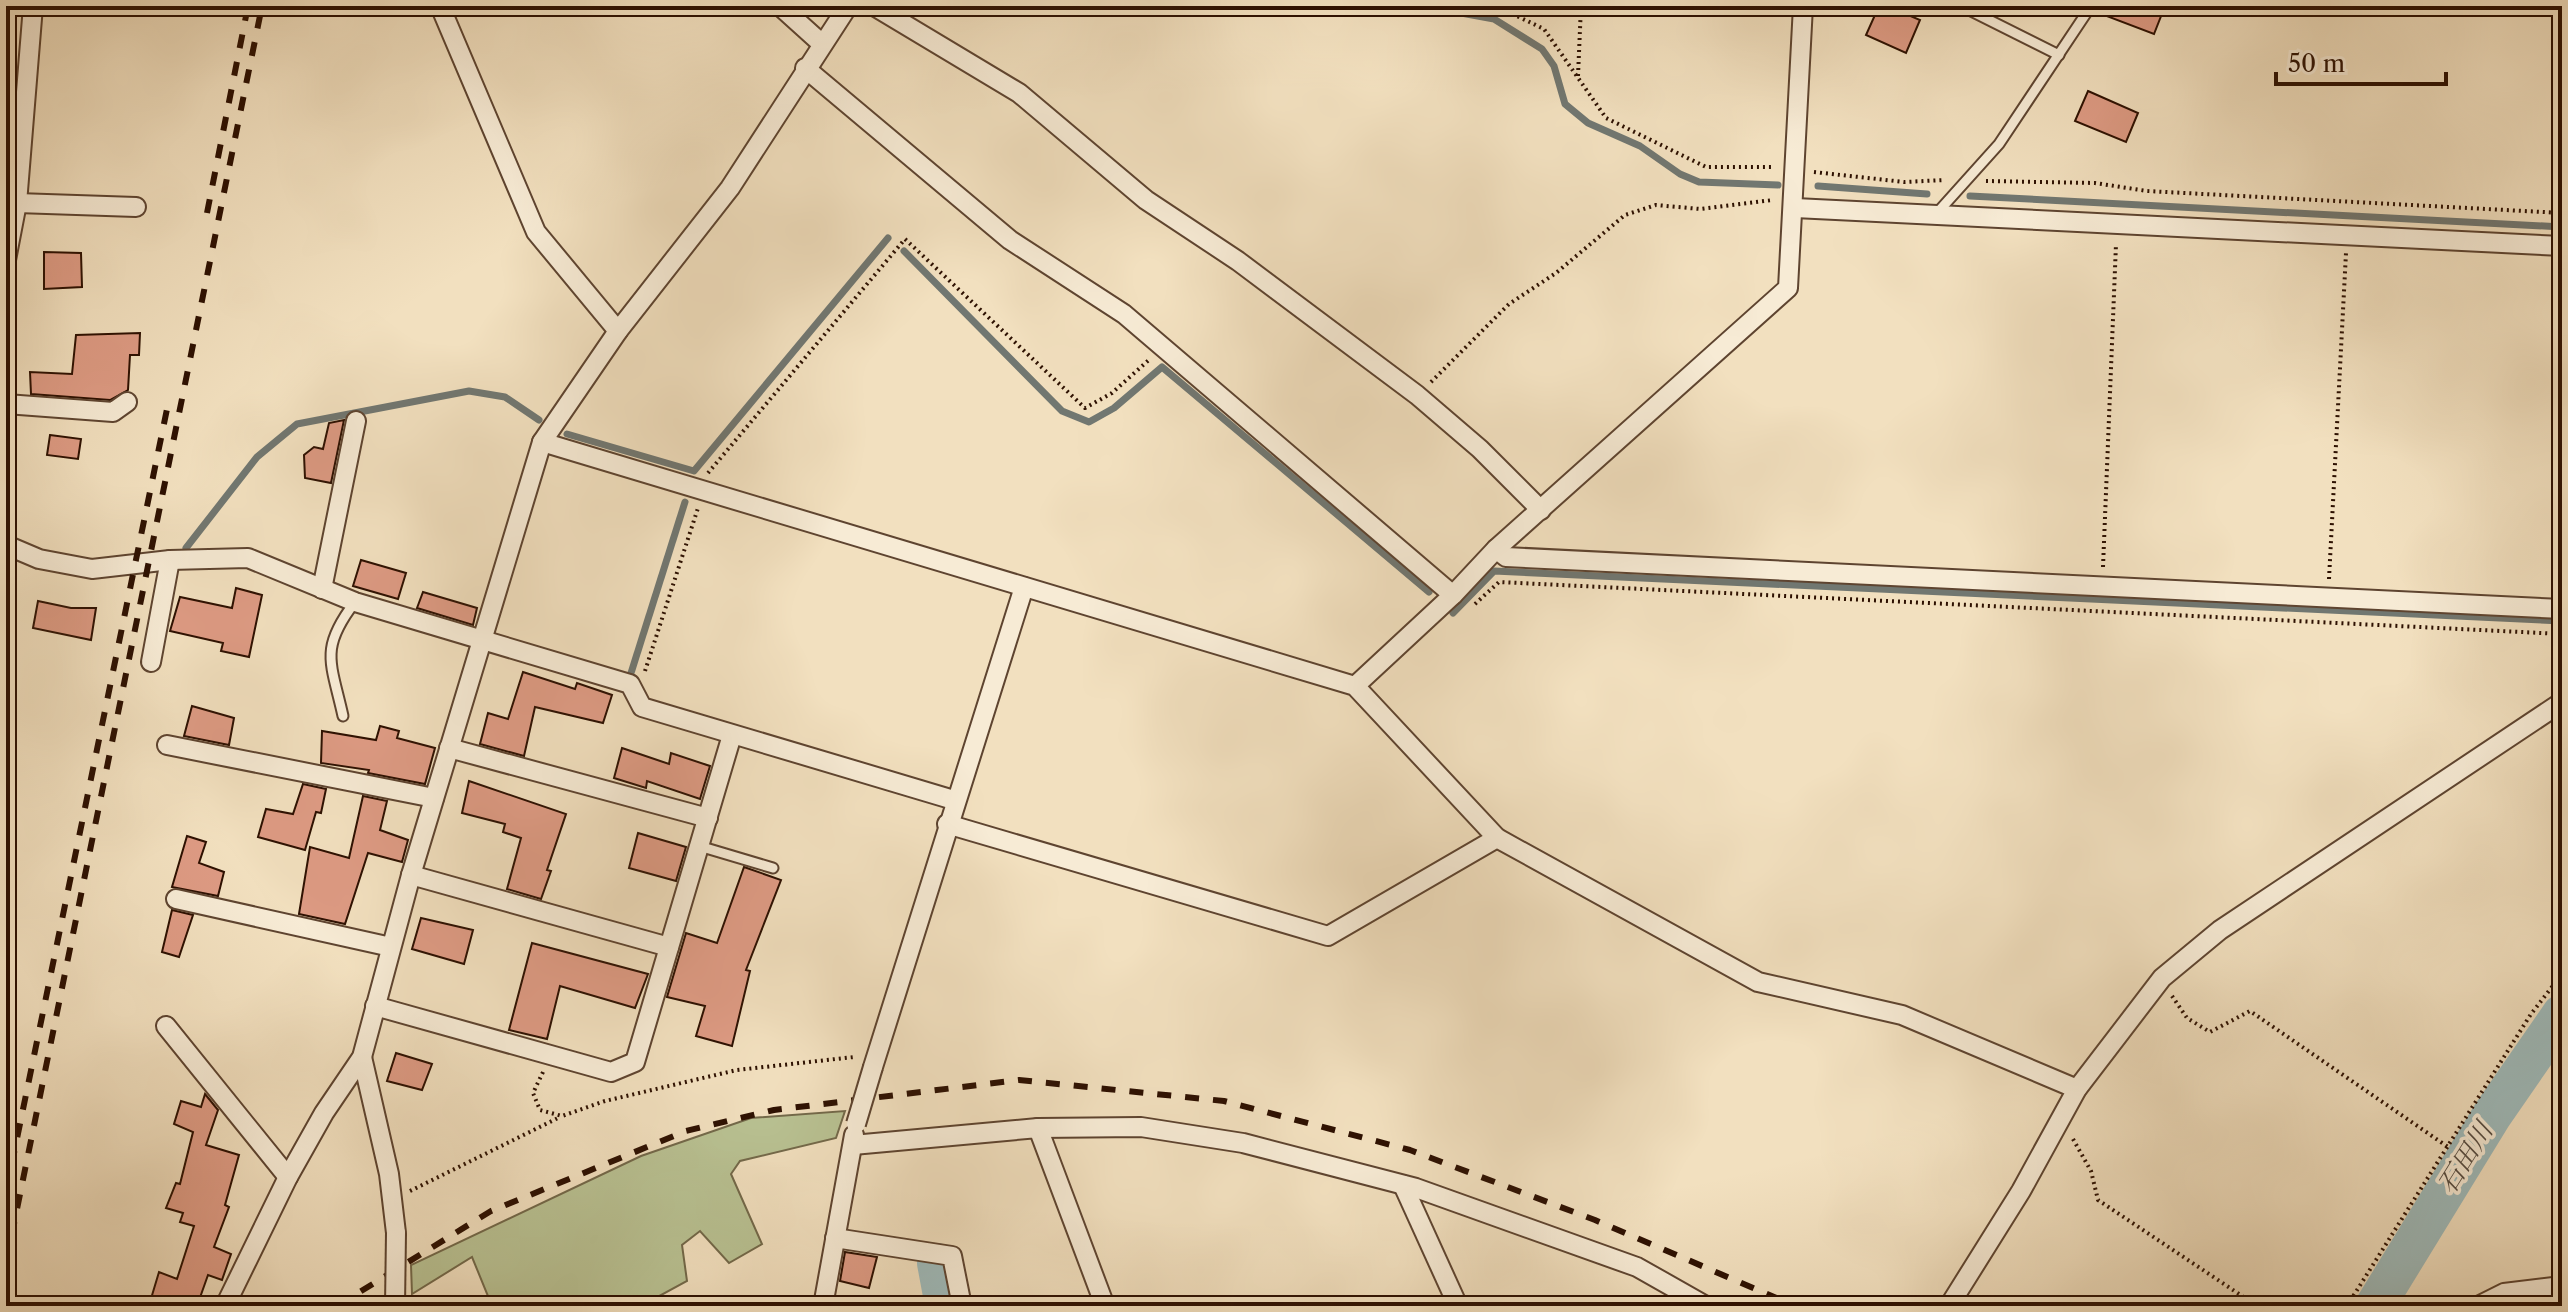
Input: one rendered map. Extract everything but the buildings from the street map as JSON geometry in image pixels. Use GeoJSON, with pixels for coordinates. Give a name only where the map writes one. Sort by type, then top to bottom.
{"type":"FeatureCollection","features":[{"type":"Feature","properties":{"kind":"street"},"geometry":{"type":"LineString","coordinates":[[6,260],[17,203],[33,6]]}},
{"type":"Feature","properties":{"kind":"street"},"geometry":{"type":"LineString","coordinates":[[440,6],[536,232],[618,331]]}},
{"type":"Feature","properties":{"kind":"street"},"geometry":{"type":"LineString","coordinates":[[780,6],[821,43]]}},
{"type":"Feature","properties":{"kind":"street"},"geometry":{"type":"LineString","coordinates":[[225,1306],[288,1177],[324,1113],[362,1057],[411,875],[542,442],[618,331],[730,188],[821,43],[848,6]]}},
{"type":"Feature","properties":{"kind":"street"},"geometry":{"type":"LineString","coordinates":[[874,6],[1019,93],[1146,200],[1238,261],[1417,395],[1480,449],[1541,510]]}},
{"type":"Feature","properties":{"kind":"street"},"geometry":{"type":"LineString","coordinates":[[1355,686],[1453,595],[1496,549],[1788,288],[1795,203],[1803,6]]}},
{"type":"Feature","properties":{"kind":"street"},"geometry":{"type":"LineString","coordinates":[[805,68],[1010,240],[1124,314],[1453,595]]}},
{"type":"Feature","properties":{"kind":"street"},"geometry":{"type":"LineString","coordinates":[[17,203],[136,207]]}},
{"type":"Feature","properties":{"kind":"street"},"geometry":{"type":"LineString","coordinates":[[1795,203],[2562,246]]}},
{"type":"Feature","properties":{"kind":"street"},"geometry":{"type":"LineString","coordinates":[[6,404],[113,412],[127,402]]}},
{"type":"Feature","properties":{"kind":"street"},"geometry":{"type":"LineString","coordinates":[[322,589],[356,421]]}},
{"type":"Feature","properties":{"kind":"street"},"geometry":{"type":"LineString","coordinates":[[542,442],[1355,686],[1497,838],[1758,982],[1902,1015],[2077,1089]]}},
{"type":"Feature","properties":{"kind":"street"},"geometry":{"type":"LineString","coordinates":[[6,545],[39,559],[92,569],[170,560],[248,558],[355,602],[630,684],[642,707],[954,800]]}},
{"type":"Feature","properties":{"kind":"street"},"geometry":{"type":"LineString","coordinates":[[1496,549],[1506,557],[2562,609]]}},
{"type":"Feature","properties":{"kind":"street"},"geometry":{"type":"LineString","coordinates":[[151,662],[170,560]]}},
{"type":"Feature","properties":{"kind":"street"},"geometry":{"type":"LineString","coordinates":[[823,1306],[856,1124],[954,800],[1024,587]]}},
{"type":"Feature","properties":{"kind":"street"},"geometry":{"type":"LineString","coordinates":[[1949,1306],[2021,1191],[2077,1089],[2159,983],[2220,930],[2562,702]]}},
{"type":"Feature","properties":{"kind":"street"},"geometry":{"type":"LineString","coordinates":[[375,1006],[611,1072],[635,1062],[732,735]]}},
{"type":"Feature","properties":{"kind":"street"},"geometry":{"type":"LineString","coordinates":[[167,745],[434,798]]}},
{"type":"Feature","properties":{"kind":"street"},"geometry":{"type":"LineString","coordinates":[[449,748],[708,818]]}},
{"type":"Feature","properties":{"kind":"street"},"geometry":{"type":"LineString","coordinates":[[947,824],[1328,936],[1497,838]]}},
{"type":"Feature","properties":{"kind":"street"},"geometry":{"type":"LineString","coordinates":[[411,875],[669,947]]}},
{"type":"Feature","properties":{"kind":"street"},"geometry":{"type":"LineString","coordinates":[[176,899],[391,947]]}},
{"type":"Feature","properties":{"kind":"street"},"geometry":{"type":"LineString","coordinates":[[166,1026],[288,1177]]}},
{"type":"Feature","properties":{"kind":"street"},"geometry":{"type":"LineString","coordinates":[[362,1057],[392,1201],[396,1233],[395,1306]]}},
{"type":"Feature","properties":{"kind":"street"},"geometry":{"type":"LineString","coordinates":[[853,1145],[1038,1128],[1141,1127],[1243,1143],[1403,1185],[1637,1267],[1706,1306]]}},
{"type":"Feature","properties":{"kind":"street"},"geometry":{"type":"LineString","coordinates":[[1038,1128],[1105,1306]]}},
{"type":"Feature","properties":{"kind":"street"},"geometry":{"type":"LineString","coordinates":[[1403,1185],[1458,1306]]}},
{"type":"Feature","properties":{"kind":"street"},"geometry":{"type":"LineString","coordinates":[[835,1238],[952,1256],[962,1306]]}},
{"type":"Feature","properties":{"kind":"street"},"geometry":{"type":"LineString","coordinates":[[2478,1306],[2504,1293],[2562,1286]]}},
{"type":"Feature","properties":{"kind":"lane"},"geometry":{"type":"LineString","coordinates":[[1961,6],[2059,55]]}},
{"type":"Feature","properties":{"kind":"lane"},"geometry":{"type":"LineString","coordinates":[[1937,213],[1963,180],[1999,144],[2091,6]]}},
{"type":"Feature","properties":{"kind":"lane"},"geometry":{"type":"LineString","coordinates":[[343,716],[329,656],[335,628],[355,602]]}},
{"type":"Feature","properties":{"kind":"lane"},"geometry":{"type":"LineString","coordinates":[[699,846],[773,868]]}},
{"type":"Feature","properties":{"kind":"path"},"geometry":{"type":"LineString","coordinates":[[1496,6],[1544,29],[1606,118],[1706,167],[1796,168],[1904,182],[2095,183],[2147,191],[2562,213]]}},
{"type":"Feature","properties":{"kind":"path"},"geometry":{"type":"LineString","coordinates":[[1577,79],[1581,6]]}},
{"type":"Feature","properties":{"kind":"path"},"geometry":{"type":"LineString","coordinates":[[1417,395],[1509,304],[1556,273],[1625,215],[1656,205],[1700,209],[1795,203]]}},
{"type":"Feature","properties":{"kind":"path"},"geometry":{"type":"LineString","coordinates":[[2102,587],[2117,222]]}},
{"type":"Feature","properties":{"kind":"path"},"geometry":{"type":"LineString","coordinates":[[2328,598],[2347,234]]}},
{"type":"Feature","properties":{"kind":"path"},"geometry":{"type":"LineString","coordinates":[[637,696],[709,469],[905,239],[1085,408],[1112,393],[1159,350]]}},
{"type":"Feature","properties":{"kind":"path"},"geometry":{"type":"LineString","coordinates":[[1470,609],[1499,582],[2562,634]]}},
{"type":"Feature","properties":{"kind":"path"},"geometry":{"type":"LineString","coordinates":[[2347,1306],[2531,1014],[2562,974]]}},
{"type":"Feature","properties":{"kind":"path"},"geometry":{"type":"LineString","coordinates":[[2159,983],[2187,1018],[2210,1032],[2250,1011],[2448,1147]]}},
{"type":"Feature","properties":{"kind":"path"},"geometry":{"type":"LineString","coordinates":[[551,1055],[533,1093],[540,1110],[562,1116]]}},
{"type":"Feature","properties":{"kind":"path"},"geometry":{"type":"LineString","coordinates":[[392,1201],[562,1116],[605,1101],[737,1070],[805,1060],[875,1062]]}},
{"type":"Feature","properties":{"kind":"path"},"geometry":{"type":"LineString","coordinates":[[2058,1123],[2068,1130],[2087,1161],[2098,1200],[2257,1306]]}},
{"type":"Feature","properties":{"kind":"green space"},"geometry":{"type":"Polygon","coordinates":[[[845,1111],[836,1138],[740,1161],[731,1174],[762,1244],[729,1263],[700,1231],[682,1245],[687,1281],[641,1306],[492,1306],[472,1257],[412,1294],[411,1265],[641,1156],[751,1118],[845,1111]]]}},
{"type":"Feature","properties":{"kind":"waterway"},"geometry":{"type":"LineString","coordinates":[[1423,6],[1494,19],[1542,49],[1554,66],[1565,104],[1588,123],[1640,146],[1680,174],[1699,182],[1778,185]]}},
{"type":"Feature","properties":{"kind":"waterway"},"geometry":{"type":"LineString","coordinates":[[1818,186],[1927,194]]}},
{"type":"Feature","properties":{"kind":"waterway"},"geometry":{"type":"LineString","coordinates":[[1970,196],[2562,227]]}},
{"type":"Feature","properties":{"kind":"waterway"},"geometry":{"type":"LineString","coordinates":[[567,434],[694,471],[888,238]]}},
{"type":"Feature","properties":{"kind":"waterway"},"geometry":{"type":"LineString","coordinates":[[904,251],[1062,411],[1089,422],[1114,408],[1162,367],[1429,592]]}},
{"type":"Feature","properties":{"kind":"waterway"},"geometry":{"type":"LineString","coordinates":[[186,548],[257,457],[297,424],[469,391],[505,397],[539,420]]}},
{"type":"Feature","properties":{"kind":"waterway"},"geometry":{"type":"LineString","coordinates":[[631,673],[685,502]]}},
{"type":"Feature","properties":{"kind":"waterway"},"geometry":{"type":"LineString","coordinates":[[1453,613],[1494,571],[2562,621]]}},
{"type":"Feature","properties":{"kind":"waterway","name":"石田川"},"geometry":{"type":"LineString","coordinates":[[2375,1306],[2492,1115],[2562,1014]]}},
{"type":"Feature","properties":{"kind":"waterway"},"geometry":{"type":"LineString","coordinates":[[937,1263],[945,1306]]}},
{"type":"Feature","properties":{"kind":"railway"},"geometry":{"type":"LineString","coordinates":[[207,213],[248,6]]}},
{"type":"Feature","properties":{"kind":"railway"},"geometry":{"type":"LineString","coordinates":[[6,1263],[262,6]]}},
{"type":"Feature","properties":{"kind":"railway"},"geometry":{"type":"LineString","coordinates":[[6,1192],[167,409]]}},
{"type":"Feature","properties":{"kind":"railway"},"geometry":{"type":"LineString","coordinates":[[337,1306],[491,1211],[686,1131],[774,1110],[1019,1080],[1224,1101],[1410,1150],[1595,1220],[1795,1306]]}}]}
